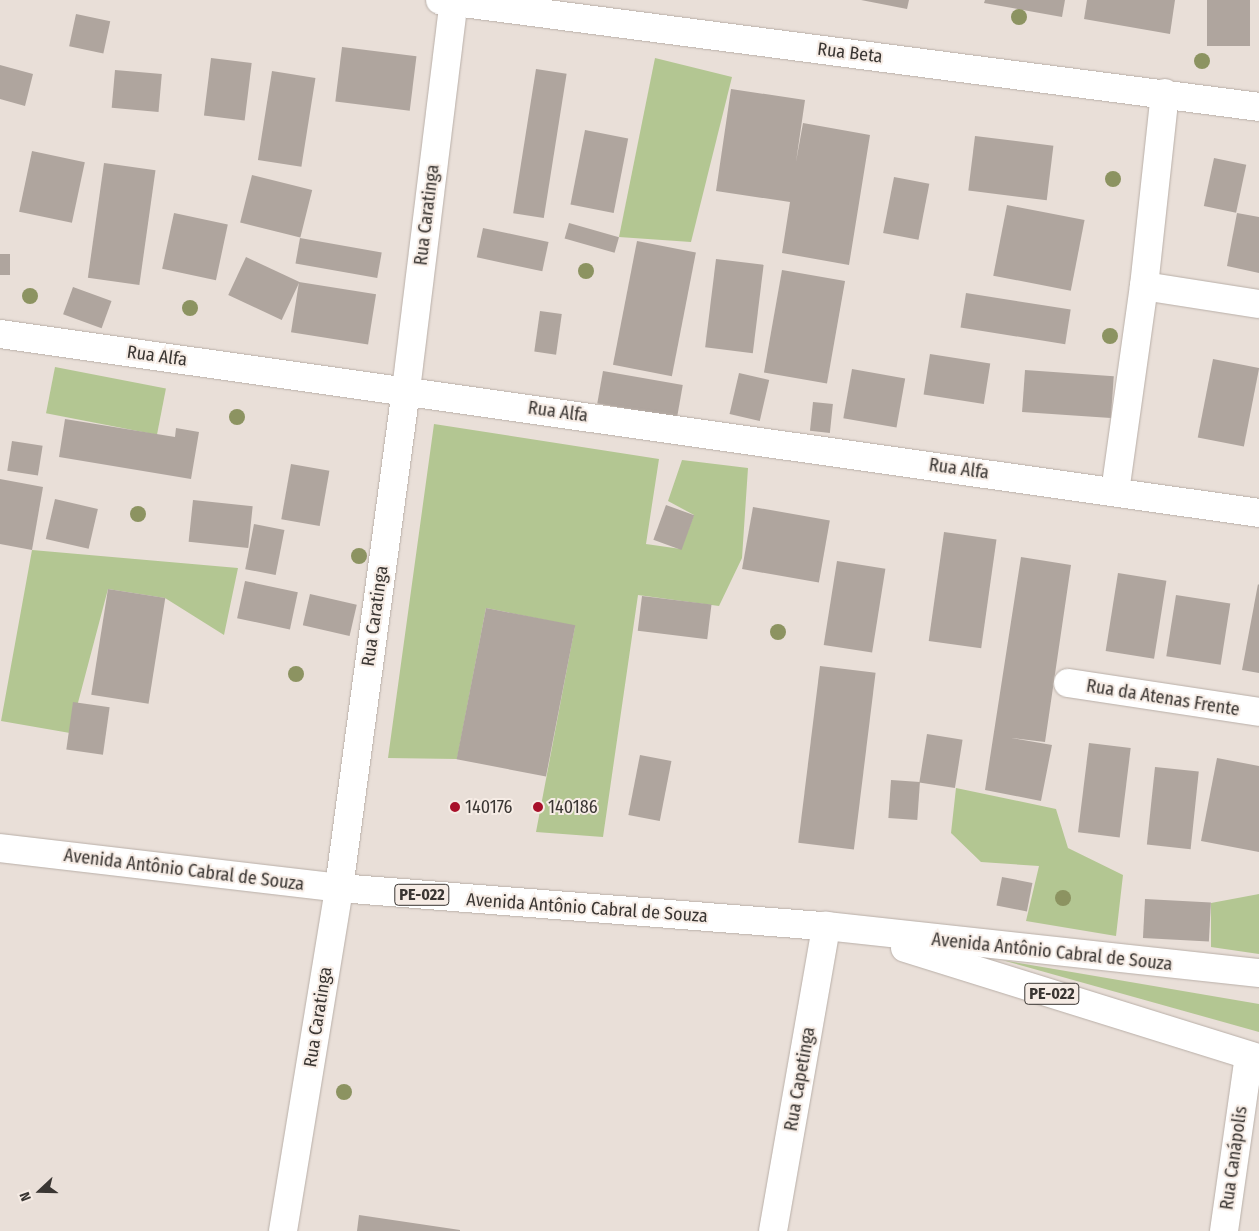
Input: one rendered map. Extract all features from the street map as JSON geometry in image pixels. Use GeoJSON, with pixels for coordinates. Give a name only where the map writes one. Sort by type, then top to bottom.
{"type":"FeatureCollection","features":[{"type":"Feature","properties":{"kind":"street","name":"Rua Beta"},"geometry":{"type":"LineString","coordinates":[[449,1],[1165,93],[1259,108]]}},
{"type":"Feature","properties":{"kind":"street","name":"Rua Caratinga"},"geometry":{"type":"LineString","coordinates":[[283,1231],[339,888],[406,390],[449,1]]}},
{"type":"Feature","properties":{"kind":"street"},"geometry":{"type":"LineString","coordinates":[[1115,492],[1144,286],[1165,93]]}},
{"type":"Feature","properties":{"kind":"street"},"geometry":{"type":"LineString","coordinates":[[1144,286],[1259,304]]}},
{"type":"Feature","properties":{"kind":"street","name":"Rua Alfa"},"geometry":{"type":"LineString","coordinates":[[0,334],[406,390],[1259,513]]}},
{"type":"Feature","properties":{"kind":"street","name":"Rua da Atenas Frente"},"geometry":{"type":"LineString","coordinates":[[1068,683],[1259,712]]}},
{"type":"Feature","properties":{"kind":"street","name":"Avenida Antônio Cabral de Souza"},"geometry":{"type":"LineString","coordinates":[[0,848],[339,888],[836,928],[1259,974]]}},
{"type":"Feature","properties":{"kind":"street","name":"Avenida Antônio Cabral de Souza"},"geometry":{"type":"LineString","coordinates":[[836,928],[1254,1057]]}},
{"type":"Feature","properties":{"kind":"street","name":"Rua Capetinga"},"geometry":{"type":"LineString","coordinates":[[774,1231],[836,928]]}},
{"type":"Feature","properties":{"kind":"street","name":"Rua Canápolis"},"geometry":{"type":"LineString","coordinates":[[1224,1231],[1254,1057]]}},
{"type":"Feature","properties":{"kind":"green space"},"geometry":{"type":"Polygon","coordinates":[[[655,58],[732,77],[691,242],[619,237],[655,58]]]}},
{"type":"Feature","properties":{"kind":"green space"},"geometry":{"type":"Polygon","coordinates":[[[55,367],[166,389],[157,435],[46,413],[55,367]]]}},
{"type":"Feature","properties":{"kind":"green space"},"geometry":{"type":"Polygon","coordinates":[[[434,424],[659,459],[646,544],[681,549],[694,515],[668,501],[682,460],[748,468],[742,558],[719,606],[638,595],[603,837],[536,832],[575,626],[486,608],[457,759],[388,758],[434,424]]]}},
{"type":"Feature","properties":{"kind":"green space"},"geometry":{"type":"Polygon","coordinates":[[[32,550],[238,568],[224,635],[165,598],[108,589],[70,733],[1,721],[32,550]]]}},
{"type":"Feature","properties":{"kind":"green space"},"geometry":{"type":"Polygon","coordinates":[[[956,788],[1056,809],[1068,848],[1123,875],[1116,936],[1026,921],[1039,866],[981,862],[951,833],[956,788]]]}},
{"type":"Feature","properties":{"kind":"green space"},"geometry":{"type":"Polygon","coordinates":[[[1259,894],[1259,954],[1211,947],[1211,903],[1259,894]]]}},
{"type":"Feature","properties":{"kind":"green space"},"geometry":{"type":"Polygon","coordinates":[[[1002,960],[1259,1004],[1259,1032],[1002,960]]]}},
{"type":"Feature","properties":{"kind":"building"},"geometry":{"type":"Polygon","coordinates":[[[861,0],[909,0],[907,9],[861,0]]]}},
{"type":"Feature","properties":{"kind":"building"},"geometry":{"type":"Polygon","coordinates":[[[985,0],[1065,0],[1062,17],[984,3],[985,0]]]}},
{"type":"Feature","properties":{"kind":"building"},"geometry":{"type":"Polygon","coordinates":[[[1087,0],[1175,0],[1170,34],[1084,19],[1087,0]]]}},
{"type":"Feature","properties":{"kind":"building"},"geometry":{"type":"Polygon","coordinates":[[[1207,0],[1250,0],[1250,46],[1207,46],[1207,0]]]}},
{"type":"Feature","properties":{"kind":"building"},"geometry":{"type":"Polygon","coordinates":[[[76,14],[110,21],[103,54],[69,46],[76,14]]]}},
{"type":"Feature","properties":{"kind":"building"},"geometry":{"type":"Polygon","coordinates":[[[342,47],[416,56],[410,111],[335,102],[342,47]]]}},
{"type":"Feature","properties":{"kind":"building"},"geometry":{"type":"Polygon","coordinates":[[[211,58],[252,63],[245,121],[204,116],[211,58]]]}},
{"type":"Feature","properties":{"kind":"building"},"geometry":{"type":"Polygon","coordinates":[[[0,65],[33,74],[25,106],[0,99],[0,65]]]}},
{"type":"Feature","properties":{"kind":"building"},"geometry":{"type":"Polygon","coordinates":[[[536,69],[567,74],[544,218],[513,213],[536,69]]]}},
{"type":"Feature","properties":{"kind":"building"},"geometry":{"type":"Polygon","coordinates":[[[115,70],[162,74],[159,112],[112,108],[115,70]]]}},
{"type":"Feature","properties":{"kind":"building"},"geometry":{"type":"Polygon","coordinates":[[[272,71],[315,78],[301,167],[258,160],[272,71]]]}},
{"type":"Feature","properties":{"kind":"building"},"geometry":{"type":"Polygon","coordinates":[[[731,89],[805,100],[796,162],[803,123],[870,135],[849,265],[782,253],[790,202],[716,191],[731,89]]]}},
{"type":"Feature","properties":{"kind":"building"},"geometry":{"type":"Polygon","coordinates":[[[585,130],[628,138],[614,213],[570,205],[585,130]]]}},
{"type":"Feature","properties":{"kind":"building"},"geometry":{"type":"Polygon","coordinates":[[[975,136],[1053,146],[1047,200],[968,191],[975,136]]]}},
{"type":"Feature","properties":{"kind":"building"},"geometry":{"type":"Polygon","coordinates":[[[32,151],[85,162],[72,223],[19,212],[32,151]]]}},
{"type":"Feature","properties":{"kind":"building"},"geometry":{"type":"Polygon","coordinates":[[[1214,158],[1246,165],[1236,213],[1204,206],[1214,158]]]}},
{"type":"Feature","properties":{"kind":"building"},"geometry":{"type":"Polygon","coordinates":[[[104,163],[155,170],[139,285],[88,278],[104,163]]]}},
{"type":"Feature","properties":{"kind":"building"},"geometry":{"type":"Polygon","coordinates":[[[252,175],[312,190],[300,238],[240,223],[252,175]]]}},
{"type":"Feature","properties":{"kind":"building"},"geometry":{"type":"Polygon","coordinates":[[[894,177],[929,184],[918,240],[883,233],[894,177]]]}},
{"type":"Feature","properties":{"kind":"building"},"geometry":{"type":"Polygon","coordinates":[[[1007,205],[1085,220],[1071,291],[993,276],[1007,205]]]}},
{"type":"Feature","properties":{"kind":"building"},"geometry":{"type":"Polygon","coordinates":[[[174,213],[228,224],[216,280],[162,269],[174,213]]]}},
{"type":"Feature","properties":{"kind":"building"},"geometry":{"type":"Polygon","coordinates":[[[1237,213],[1259,217],[1259,273],[1227,266],[1237,213]]]}},
{"type":"Feature","properties":{"kind":"building"},"geometry":{"type":"Polygon","coordinates":[[[569,223],[619,237],[615,253],[565,238],[569,223]]]}},
{"type":"Feature","properties":{"kind":"building"},"geometry":{"type":"Polygon","coordinates":[[[483,228],[549,242],[542,271],[477,257],[483,228]]]}},
{"type":"Feature","properties":{"kind":"building"},"geometry":{"type":"Polygon","coordinates":[[[300,238],[382,252],[377,278],[295,264],[300,238]]]}},
{"type":"Feature","properties":{"kind":"building"},"geometry":{"type":"Polygon","coordinates":[[[637,241],[696,252],[672,376],[613,365],[637,241]]]}},
{"type":"Feature","properties":{"kind":"building"},"geometry":{"type":"Polygon","coordinates":[[[0,254],[10,254],[10,275],[0,275],[0,254]]]}},
{"type":"Feature","properties":{"kind":"building"},"geometry":{"type":"Polygon","coordinates":[[[246,257],[299,282],[282,320],[228,295],[246,257]]]}},
{"type":"Feature","properties":{"kind":"building"},"geometry":{"type":"Polygon","coordinates":[[[716,259],[764,265],[753,353],[705,347],[716,259]]]}},
{"type":"Feature","properties":{"kind":"building"},"geometry":{"type":"Polygon","coordinates":[[[782,270],[845,281],[827,384],[764,372],[782,270]]]}},
{"type":"Feature","properties":{"kind":"building"},"geometry":{"type":"Polygon","coordinates":[[[299,282],[376,294],[368,345],[291,332],[299,282]]]}},
{"type":"Feature","properties":{"kind":"building"},"geometry":{"type":"Polygon","coordinates":[[[73,287],[112,301],[102,328],[63,314],[73,287]]]}},
{"type":"Feature","properties":{"kind":"building"},"geometry":{"type":"Polygon","coordinates":[[[966,293],[1071,310],[1065,344],[961,328],[966,293]]]}},
{"type":"Feature","properties":{"kind":"building"},"geometry":{"type":"Polygon","coordinates":[[[540,311],[562,314],[556,355],[534,352],[540,311]]]}},
{"type":"Feature","properties":{"kind":"building"},"geometry":{"type":"Polygon","coordinates":[[[930,354],[990,364],[984,404],[924,394],[930,354]]]}},
{"type":"Feature","properties":{"kind":"building"},"geometry":{"type":"Polygon","coordinates":[[[1213,359],[1259,368],[1244,446],[1198,438],[1213,359]]]}},
{"type":"Feature","properties":{"kind":"building"},"geometry":{"type":"Polygon","coordinates":[[[852,369],[905,378],[896,428],[843,418],[852,369]]]}},
{"type":"Feature","properties":{"kind":"building"},"geometry":{"type":"Polygon","coordinates":[[[1025,370],[1114,376],[1111,418],[1022,412],[1025,370]]]}},
{"type":"Feature","properties":{"kind":"building"},"geometry":{"type":"Polygon","coordinates":[[[603,371],[683,385],[677,418],[597,403],[603,371]]]}},
{"type":"Feature","properties":{"kind":"building"},"geometry":{"type":"Polygon","coordinates":[[[739,373],[769,380],[760,421],[730,414],[739,373]]]}},
{"type":"Feature","properties":{"kind":"building"},"geometry":{"type":"Polygon","coordinates":[[[813,402],[833,404],[830,433],[810,431],[813,402]]]}},
{"type":"Feature","properties":{"kind":"building"},"geometry":{"type":"Polygon","coordinates":[[[65,419],[175,437],[176,428],[199,432],[191,479],[59,457],[65,419]]]}},
{"type":"Feature","properties":{"kind":"building"},"geometry":{"type":"Polygon","coordinates":[[[12,441],[43,446],[38,475],[7,471],[12,441]]]}},
{"type":"Feature","properties":{"kind":"building"},"geometry":{"type":"Polygon","coordinates":[[[291,464],[329,471],[320,526],[281,519],[291,464]]]}},
{"type":"Feature","properties":{"kind":"building"},"geometry":{"type":"Polygon","coordinates":[[[0,479],[43,487],[32,550],[0,544],[0,479]]]}},
{"type":"Feature","properties":{"kind":"building"},"geometry":{"type":"Polygon","coordinates":[[[55,499],[98,509],[89,549],[46,539],[55,499]]]}},
{"type":"Feature","properties":{"kind":"building"},"geometry":{"type":"Polygon","coordinates":[[[193,500],[253,506],[248,548],[189,542],[193,500]]]}},
{"type":"Feature","properties":{"kind":"building"},"geometry":{"type":"Polygon","coordinates":[[[666,505],[694,515],[682,550],[653,540],[666,505]]]}},
{"type":"Feature","properties":{"kind":"building"},"geometry":{"type":"Polygon","coordinates":[[[753,507],[830,521],[819,583],[742,569],[753,507]]]}},
{"type":"Feature","properties":{"kind":"building"},"geometry":{"type":"Polygon","coordinates":[[[254,524],[284,530],[276,575],[245,569],[254,524]]]}},
{"type":"Feature","properties":{"kind":"building"},"geometry":{"type":"Polygon","coordinates":[[[944,532],[996,539],[981,648],[929,641],[944,532]]]}},
{"type":"Feature","properties":{"kind":"building"},"geometry":{"type":"Polygon","coordinates":[[[1021,557],[1071,565],[1045,742],[1011,738],[1052,745],[1041,801],[985,790],[1021,557]]]}},
{"type":"Feature","properties":{"kind":"building"},"geometry":{"type":"Polygon","coordinates":[[[837,561],[885,569],[872,653],[824,645],[837,561]]]}},
{"type":"Feature","properties":{"kind":"building"},"geometry":{"type":"Polygon","coordinates":[[[1118,573],[1166,581],[1154,659],[1106,651],[1118,573]]]}},
{"type":"Feature","properties":{"kind":"building"},"geometry":{"type":"Polygon","coordinates":[[[245,581],[298,592],[290,629],[237,618],[245,581]]]}},
{"type":"Feature","properties":{"kind":"building"},"geometry":{"type":"Polygon","coordinates":[[[1259,585],[1259,673],[1242,670],[1259,585]]]}},
{"type":"Feature","properties":{"kind":"building"},"geometry":{"type":"Polygon","coordinates":[[[108,589],[165,598],[149,704],[91,695],[108,589]]]}},
{"type":"Feature","properties":{"kind":"building"},"geometry":{"type":"Polygon","coordinates":[[[310,594],[357,605],[350,636],[303,625],[310,594]]]}},
{"type":"Feature","properties":{"kind":"building"},"geometry":{"type":"Polygon","coordinates":[[[1176,595],[1230,604],[1221,665],[1166,656],[1176,595]]]}},
{"type":"Feature","properties":{"kind":"building"},"geometry":{"type":"Polygon","coordinates":[[[642,596],[711,605],[707,639],[638,631],[642,596]]]}},
{"type":"Feature","properties":{"kind":"building"},"geometry":{"type":"Polygon","coordinates":[[[486,608],[575,625],[546,777],[457,759],[486,608]]]}},
{"type":"Feature","properties":{"kind":"building"},"geometry":{"type":"Polygon","coordinates":[[[820,666],[876,673],[854,849],[798,843],[820,666]]]}},
{"type":"Feature","properties":{"kind":"building"},"geometry":{"type":"Polygon","coordinates":[[[73,702],[110,707],[103,755],[66,750],[73,702]]]}},
{"type":"Feature","properties":{"kind":"building"},"geometry":{"type":"Polygon","coordinates":[[[927,734],[963,740],[955,788],[919,782],[927,734]]]}},
{"type":"Feature","properties":{"kind":"building"},"geometry":{"type":"Polygon","coordinates":[[[1089,743],[1131,748],[1120,837],[1078,832],[1089,743]]]}},
{"type":"Feature","properties":{"kind":"building"},"geometry":{"type":"Polygon","coordinates":[[[640,755],[671,761],[660,821],[628,815],[640,755]]]}},
{"type":"Feature","properties":{"kind":"building"},"geometry":{"type":"Polygon","coordinates":[[[1217,758],[1259,766],[1259,852],[1201,841],[1217,758]]]}},
{"type":"Feature","properties":{"kind":"building"},"geometry":{"type":"Polygon","coordinates":[[[1155,767],[1199,772],[1191,849],[1147,845],[1155,767]]]}},
{"type":"Feature","properties":{"kind":"building"},"geometry":{"type":"Polygon","coordinates":[[[891,780],[920,782],[917,820],[888,818],[891,780]]]}},
{"type":"Feature","properties":{"kind":"building"},"geometry":{"type":"Polygon","coordinates":[[[1002,877],[1032,883],[1027,911],[996,905],[1002,877]]]}},
{"type":"Feature","properties":{"kind":"building"},"geometry":{"type":"Polygon","coordinates":[[[1145,899],[1211,902],[1209,941],[1143,938],[1145,899]]]}},
{"type":"Feature","properties":{"kind":"building"},"geometry":{"type":"Polygon","coordinates":[[[359,1215],[460,1230],[460,1231],[357,1231],[359,1215]]]}},
{"type":"Feature","properties":{"kind":"place","name":"140176"},"geometry":{"type":"Point","coordinates":[455,807]}},
{"type":"Feature","properties":{"kind":"place","name":"140186"},"geometry":{"type":"Point","coordinates":[538,807]}}]}
